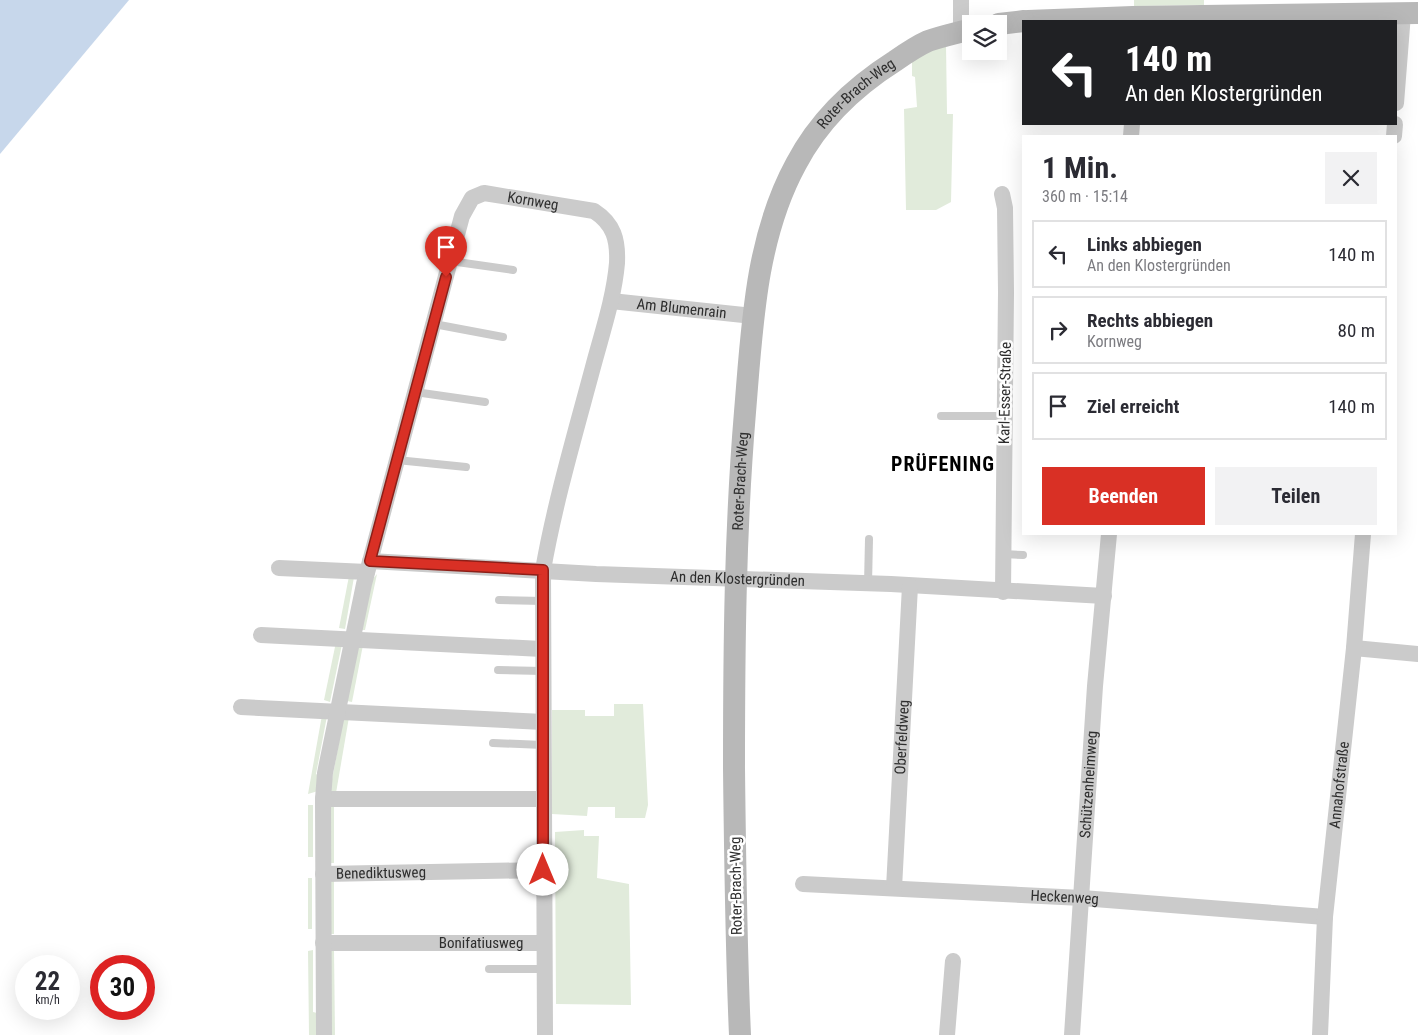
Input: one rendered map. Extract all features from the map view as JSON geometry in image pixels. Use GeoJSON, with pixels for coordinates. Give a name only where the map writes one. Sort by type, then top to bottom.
{"type":"FeatureCollection","features":[{"type":"Feature","properties":{"kind":"street"},"geometry":{"type":"LineString","coordinates":[[961,0],[964,15]]}},
{"type":"Feature","properties":{"kind":"street"},"geometry":{"type":"LineString","coordinates":[[1080,20],[1303,11],[1411,13],[1397,97]]}},
{"type":"Feature","properties":{"kind":"street"},"geometry":{"type":"LineString","coordinates":[[1007,23],[1022,22]]}},
{"type":"Feature","properties":{"kind":"street","name":"Roter-Brach-Weg"},"geometry":{"type":"LineString","coordinates":[[740,1035],[735,872],[734,580],[738,487],[753,316],[761,266],[781,194],[796,162],[814,134],[840,103],[865,80],[927,42],[962,31]]}},
{"type":"Feature","properties":{"kind":"street","name":"Kornweg"},"geometry":{"type":"LineString","coordinates":[[369,566],[450,261],[468,204],[472,198],[484,193],[594,211],[606,219],[613,230],[616,245],[617,262],[611,301],[550,529],[543,570]]}},
{"type":"Feature","properties":{"kind":"street","name":"Karl-Esser-Straße"},"geometry":{"type":"LineString","coordinates":[[1002,194],[1005,208],[1003,592]]}},
{"type":"Feature","properties":{"kind":"street","name":"Am Blumenrain"},"geometry":{"type":"LineString","coordinates":[[611,301],[753,316]]}},
{"type":"Feature","properties":{"kind":"street","name":"Schützenheimweg"},"geometry":{"type":"LineString","coordinates":[[1072,1035],[1094,696],[1110,535]]}},
{"type":"Feature","properties":{"kind":"street","name":"Annahofstraße"},"geometry":{"type":"LineString","coordinates":[[1320,1035],[1325,917],[1354,648],[1363,535]]}},
{"type":"Feature","properties":{"kind":"street"},"geometry":{"type":"LineString","coordinates":[[279,568],[369,566]]}},
{"type":"Feature","properties":{"kind":"street","name":"An den Klostergründen"},"geometry":{"type":"LineString","coordinates":[[369,566],[543,570],[1104,596]]}},
{"type":"Feature","properties":{"kind":"street","name":"Benediktusweg"},"geometry":{"type":"LineString","coordinates":[[324,1035],[323,800],[325,773],[369,566]]}},
{"type":"Feature","properties":{"kind":"street","name":"Bonifatiusweg"},"geometry":{"type":"LineString","coordinates":[[543,570],[545,1035]]}},
{"type":"Feature","properties":{"kind":"street","name":"Oberfeldweg"},"geometry":{"type":"LineString","coordinates":[[894,888],[910,586]]}},
{"type":"Feature","properties":{"kind":"street"},"geometry":{"type":"LineString","coordinates":[[261,635],[542,649]]}},
{"type":"Feature","properties":{"kind":"street"},"geometry":{"type":"LineString","coordinates":[[1354,648],[1418,654]]}},
{"type":"Feature","properties":{"kind":"street"},"geometry":{"type":"LineString","coordinates":[[241,707],[543,722]]}},
{"type":"Feature","properties":{"kind":"street"},"geometry":{"type":"LineString","coordinates":[[323,800],[543,798]]}},
{"type":"Feature","properties":{"kind":"street","name":"Benediktusweg"},"geometry":{"type":"LineString","coordinates":[[324,874],[543,870]]}},
{"type":"Feature","properties":{"kind":"street","name":"Heckenweg"},"geometry":{"type":"LineString","coordinates":[[803,884],[1082,898],[1325,917]]}},
{"type":"Feature","properties":{"kind":"street","name":"Bonifatiusweg"},"geometry":{"type":"LineString","coordinates":[[323,944],[544,943]]}},
{"type":"Feature","properties":{"kind":"street"},"geometry":{"type":"LineString","coordinates":[[948,1035],[953,960]]}},
{"type":"Feature","properties":{"kind":"lane"},"geometry":{"type":"LineString","coordinates":[[450,261],[513,270]]}},
{"type":"Feature","properties":{"kind":"lane"},"geometry":{"type":"LineString","coordinates":[[434,324],[503,337]]}},
{"type":"Feature","properties":{"kind":"lane"},"geometry":{"type":"LineString","coordinates":[[415,392],[485,402]]}},
{"type":"Feature","properties":{"kind":"lane"},"geometry":{"type":"LineString","coordinates":[[940,416],[1004,416]]}},
{"type":"Feature","properties":{"kind":"lane"},"geometry":{"type":"LineString","coordinates":[[397,460],[466,467]]}},
{"type":"Feature","properties":{"kind":"lane"},"geometry":{"type":"LineString","coordinates":[[868,584],[869,539]]}},
{"type":"Feature","properties":{"kind":"lane"},"geometry":{"type":"LineString","coordinates":[[1003,554],[1023,555]]}},
{"type":"Feature","properties":{"kind":"lane"},"geometry":{"type":"LineString","coordinates":[[499,600],[543,601]]}},
{"type":"Feature","properties":{"kind":"lane"},"geometry":{"type":"LineString","coordinates":[[498,670],[543,671]]}},
{"type":"Feature","properties":{"kind":"lane"},"geometry":{"type":"LineString","coordinates":[[493,742],[543,745]]}},
{"type":"Feature","properties":{"kind":"lane"},"geometry":{"type":"LineString","coordinates":[[489,969],[544,969]]}},
{"type":"Feature","properties":{"kind":"green space"},"geometry":{"type":"Polygon","coordinates":[[[1134,0],[1204,0],[1204,5],[1134,6],[1134,0]]]}},
{"type":"Feature","properties":{"kind":"green space"},"geometry":{"type":"Polygon","coordinates":[[[946,44],[947,114],[953,114],[951,202],[936,210],[906,210],[904,109],[917,107],[915,77],[912,76],[912,57],[946,44]]]}},
{"type":"Feature","properties":{"kind":"green space"},"geometry":{"type":"Polygon","coordinates":[[[377,574],[365,630],[361,630],[372,580],[377,574]]]}},
{"type":"Feature","properties":{"kind":"green space"},"geometry":{"type":"Polygon","coordinates":[[[349,576],[354,577],[345,629],[339,628],[349,576]]]}},
{"type":"Feature","properties":{"kind":"green space"},"geometry":{"type":"Polygon","coordinates":[[[336,642],[342,644],[330,702],[324,700],[336,642]]]}},
{"type":"Feature","properties":{"kind":"green space"},"geometry":{"type":"Polygon","coordinates":[[[357,644],[363,645],[352,702],[347,701],[357,644]]]}},
{"type":"Feature","properties":{"kind":"green space"},"geometry":{"type":"Polygon","coordinates":[[[614,704],[643,704],[648,805],[645,818],[615,818],[615,807],[588,807],[587,816],[552,814],[552,710],[585,710],[585,716],[614,716],[614,704]]]}},
{"type":"Feature","properties":{"kind":"green space"},"geometry":{"type":"Polygon","coordinates":[[[322,715],[327,716],[316,774],[319,776],[318,791],[308,794],[322,715]]]}},
{"type":"Feature","properties":{"kind":"green space"},"geometry":{"type":"Polygon","coordinates":[[[344,716],[349,717],[336,793],[330,790],[344,716]]]}},
{"type":"Feature","properties":{"kind":"green space"},"geometry":{"type":"Polygon","coordinates":[[[308,805],[313,805],[313,857],[308,857],[308,805]]]}},
{"type":"Feature","properties":{"kind":"green space"},"geometry":{"type":"Polygon","coordinates":[[[330,805],[334,805],[334,863],[329,863],[330,805]]]}},
{"type":"Feature","properties":{"kind":"green space"},"geometry":{"type":"Polygon","coordinates":[[[584,830],[584,836],[599,836],[597,878],[629,884],[631,1005],[556,1004],[555,832],[584,830]]]}},
{"type":"Feature","properties":{"kind":"green space"},"geometry":{"type":"Polygon","coordinates":[[[308,878],[312,878],[312,929],[308,929],[308,878]]]}},
{"type":"Feature","properties":{"kind":"green space"},"geometry":{"type":"Polygon","coordinates":[[[329,878],[334,878],[334,934],[330,934],[329,878]]]}},
{"type":"Feature","properties":{"kind":"green space"},"geometry":{"type":"Polygon","coordinates":[[[313,950],[313,1012],[317,1013],[318,1035],[309,1035],[308,951],[313,950]]]}},
{"type":"Feature","properties":{"kind":"green space"},"geometry":{"type":"Polygon","coordinates":[[[330,950],[334,950],[335,1035],[330,1035],[330,950]]]}},
{"type":"Feature","properties":{"kind":"water"},"geometry":{"type":"Polygon","coordinates":[[[0,0],[129,0],[0,154],[0,0]]]}},
{"type":"Feature","properties":{"kind":"district","name":"PRÜFENING"},"geometry":{"type":"Point","coordinates":[943,464]}},
{"type":"Feature","properties":{"kind":"route"},"geometry":{"type":"LineString","coordinates":[[446,277],[370,561],[543,570],[543,870]]}}]}
